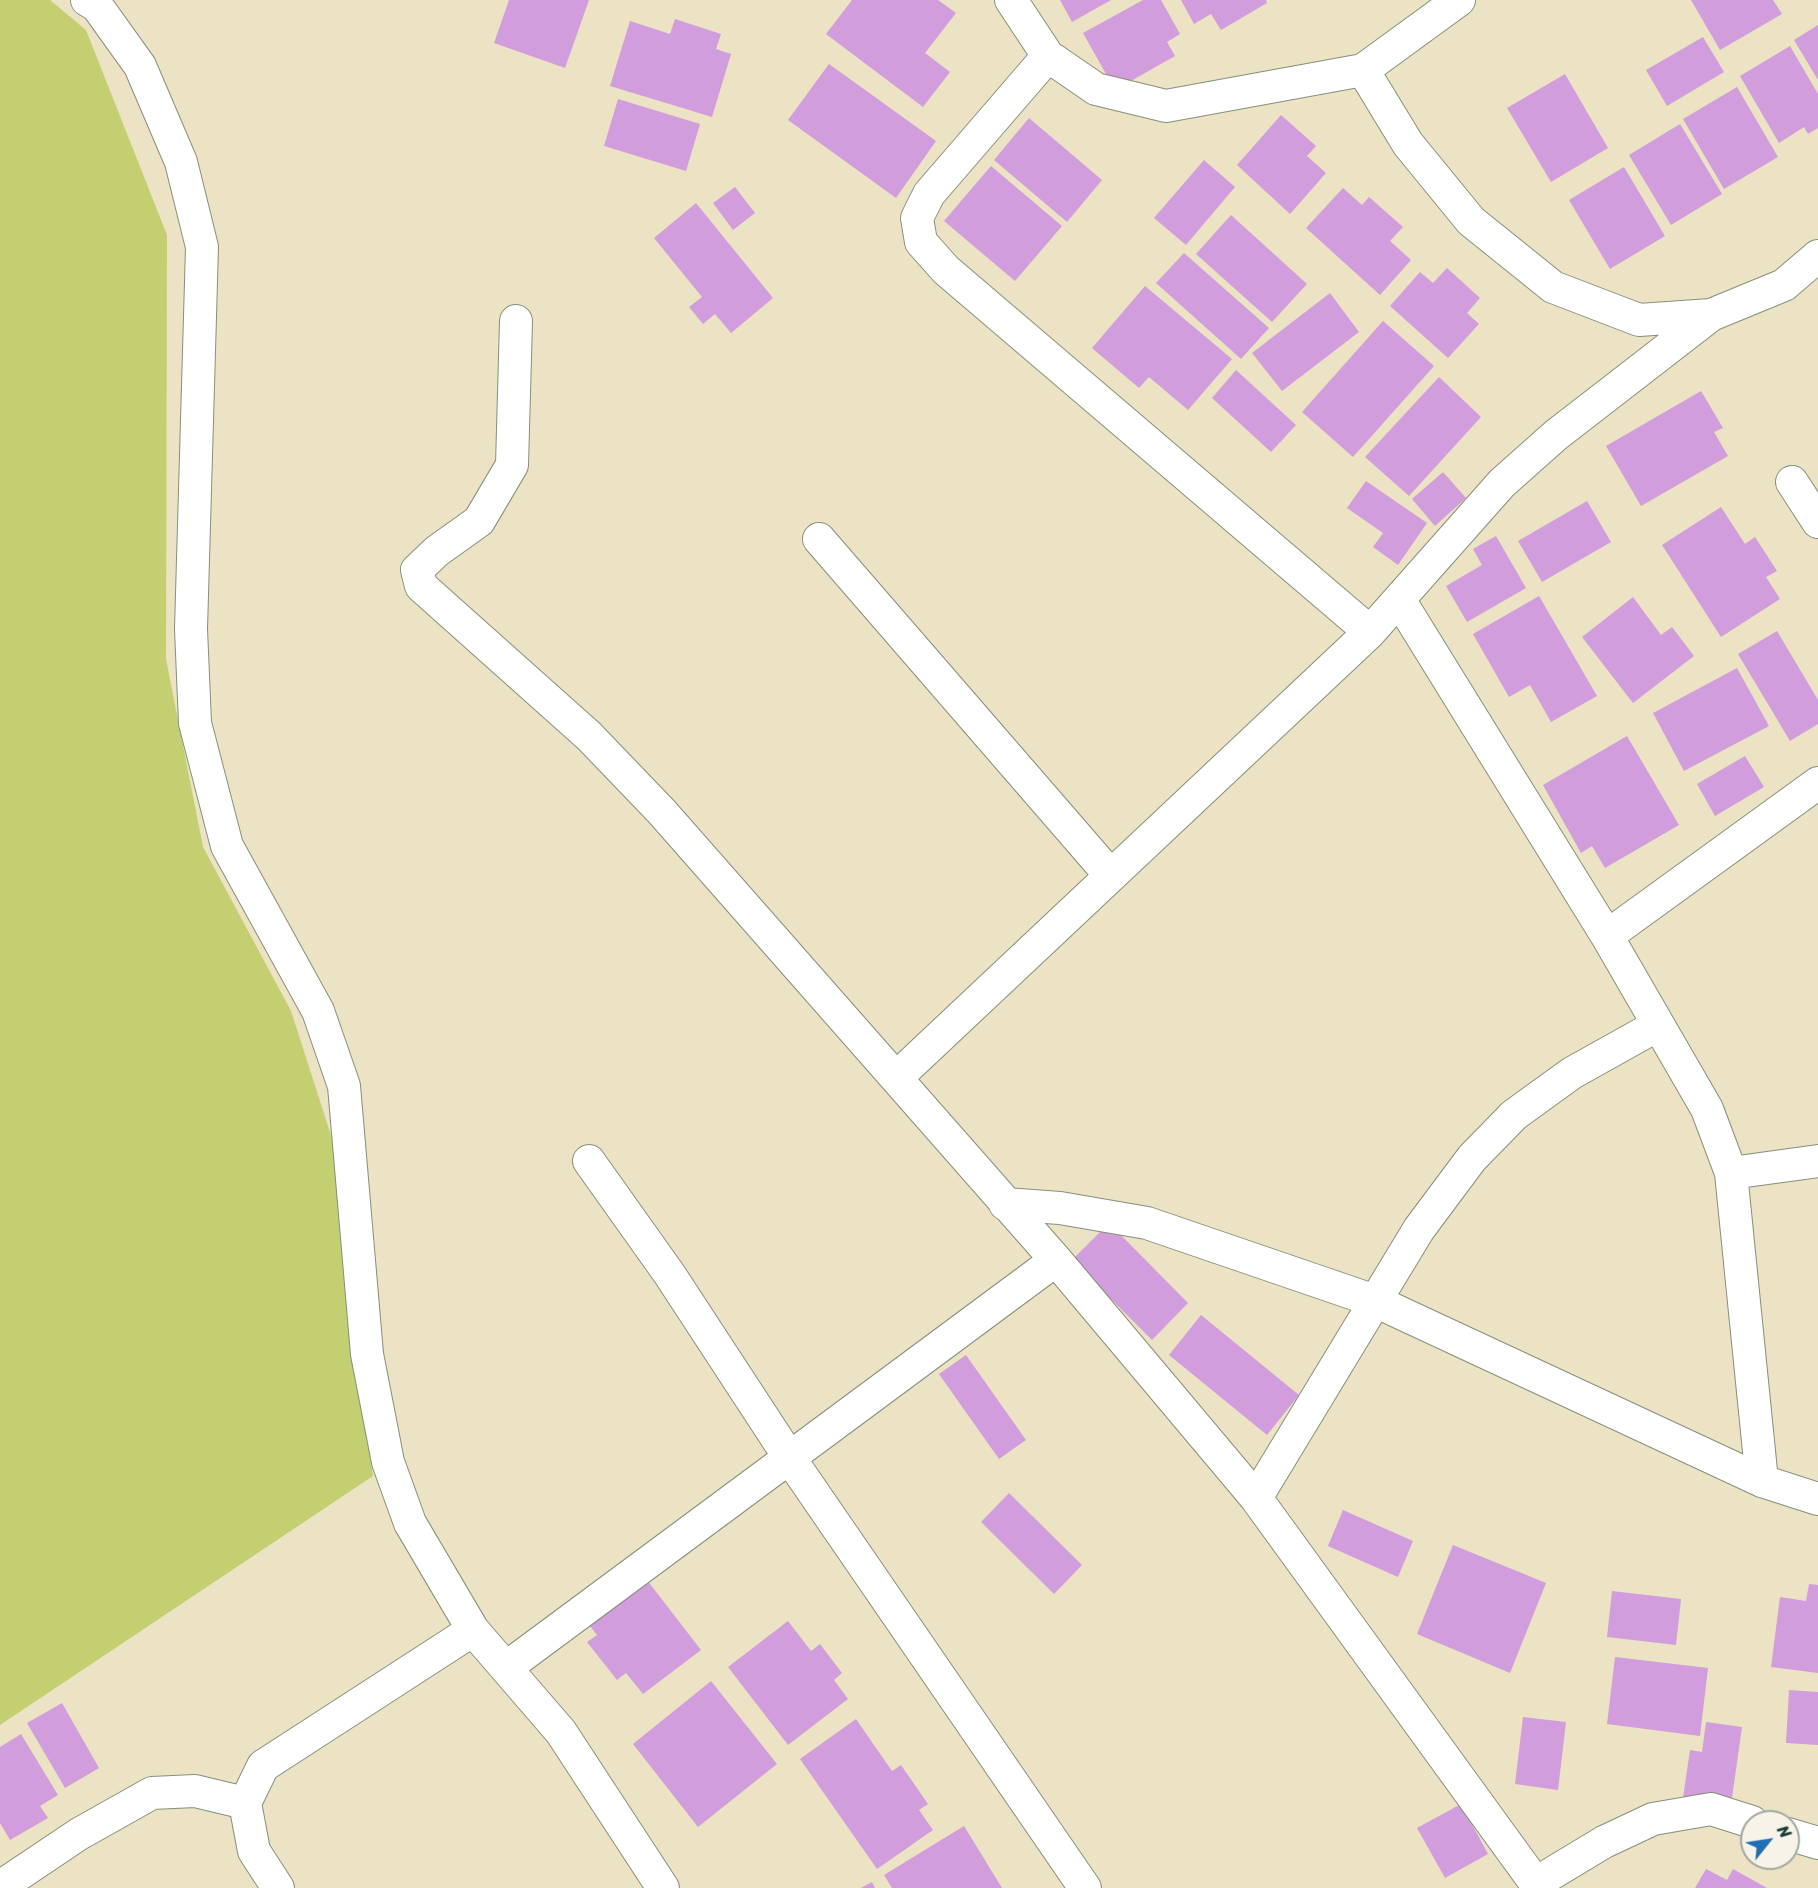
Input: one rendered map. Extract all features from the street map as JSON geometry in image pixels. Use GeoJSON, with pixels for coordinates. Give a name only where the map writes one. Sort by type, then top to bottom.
{"type":"FeatureCollection","features":[{"type":"Feature","properties":{"kind":"street"},"geometry":{"type":"LineString","coordinates":[[87,0],[97,6],[140,66],[181,162],[202,247],[190,629],[195,723],[227,846],[318,1011],[344,1086],[367,1354],[388,1462],[410,1522],[473,1630],[561,1732],[663,1888]]}},
{"type":"Feature","properties":{"kind":"street"},"geometry":{"type":"LineString","coordinates":[[1011,0],[1048,56],[1096,89],[1166,106],[1363,70],[1459,0]]}},
{"type":"Feature","properties":{"kind":"street"},"geometry":{"type":"LineString","coordinates":[[1048,56],[928,194],[917,218],[921,242],[946,270],[1370,632]]}},
{"type":"Feature","properties":{"kind":"street"},"geometry":{"type":"LineString","coordinates":[[1363,70],[1408,144],[1471,221],[1553,287],[1639,320],[1711,315]]}},
{"type":"Feature","properties":{"kind":"street"},"geometry":{"type":"LineString","coordinates":[[896,1078],[1370,632],[1400,601],[1502,483],[1556,435],[1711,315],[1784,285],[1818,256]]}},
{"type":"Feature","properties":{"kind":"street"},"geometry":{"type":"LineString","coordinates":[[516,321],[515,426],[512,465],[479,521],[437,551],[417,570],[422,586],[589,736],[662,813],[1056,1260],[1256,1498],[1537,1886],[1604,1842],[1653,1819],[1711,1809],[1740,1818]]}},
{"type":"Feature","properties":{"kind":"street"},"geometry":{"type":"LineString","coordinates":[[1792,482],[1818,522]]}},
{"type":"Feature","properties":{"kind":"street"},"geometry":{"type":"LineString","coordinates":[[819,539],[1111,876]]}},
{"type":"Feature","properties":{"kind":"street"},"geometry":{"type":"LineString","coordinates":[[1400,601],[1607,936],[1707,1109],[1731,1173],[1762,1481]]}},
{"type":"Feature","properties":{"kind":"street"},"geometry":{"type":"LineString","coordinates":[[1607,936],[1818,783]]}},
{"type":"Feature","properties":{"kind":"street"},"geometry":{"type":"LineString","coordinates":[[1256,1498],[1419,1229],[1472,1158],[1514,1115],[1572,1073],[1658,1025]]}},
{"type":"Feature","properties":{"kind":"street"},"geometry":{"type":"LineString","coordinates":[[589,1161],[670,1275],[789,1457],[1085,1888]]}},
{"type":"Feature","properties":{"kind":"street"},"geometry":{"type":"LineString","coordinates":[[1731,1173],[1818,1161]]}},
{"type":"Feature","properties":{"kind":"street"},"geometry":{"type":"LineString","coordinates":[[1005,1204],[1060,1208],[1147,1223],[1375,1301],[1762,1481],[1818,1498]]}},
{"type":"Feature","properties":{"kind":"street"},"geometry":{"type":"LineString","coordinates":[[507,1667],[1056,1260]]}},
{"type":"Feature","properties":{"kind":"street"},"geometry":{"type":"LineString","coordinates":[[278,1888],[254,1851],[245,1803],[263,1766],[473,1630]]}},
{"type":"Feature","properties":{"kind":"street"},"geometry":{"type":"LineString","coordinates":[[0,1887],[79,1834],[152,1793],[195,1791],[245,1803]]}},
{"type":"Feature","properties":{"kind":"street"},"geometry":{"type":"LineString","coordinates":[[1800,1838],[1818,1843]]}},
{"type":"Feature","properties":{"kind":"green space"},"geometry":{"type":"Polygon","coordinates":[[[0,0],[50,0],[86,30],[167,235],[166,659],[203,847],[291,1011],[338,1157],[350,1306],[373,1476],[0,1725],[0,0]]]}},
{"type":"Feature","properties":{"kind":"building"},"geometry":{"type":"Polygon","coordinates":[[[509,0],[589,0],[565,68],[494,43],[509,0]]]}},
{"type":"Feature","properties":{"kind":"building"},"geometry":{"type":"Polygon","coordinates":[[[852,0],[938,0],[956,13],[925,53],[950,72],[923,107],[826,34],[852,0]]]}},
{"type":"Feature","properties":{"kind":"building"},"geometry":{"type":"Polygon","coordinates":[[[1060,0],[1111,0],[1072,22],[1060,0]]]}},
{"type":"Feature","properties":{"kind":"building"},"geometry":{"type":"Polygon","coordinates":[[[1143,0],[1161,0],[1180,34],[1167,42],[1175,56],[1115,90],[1083,33],[1143,0]]]}},
{"type":"Feature","properties":{"kind":"building"},"geometry":{"type":"Polygon","coordinates":[[[1181,0],[1266,0],[1267,3],[1221,30],[1211,14],[1194,24],[1181,0]]]}},
{"type":"Feature","properties":{"kind":"building"},"geometry":{"type":"Polygon","coordinates":[[[1691,0],[1773,0],[1782,14],[1720,50],[1691,0]]]}},
{"type":"Feature","properties":{"kind":"building"},"geometry":{"type":"Polygon","coordinates":[[[675,19],[721,34],[716,49],[731,54],[712,117],[610,86],[630,21],[670,34],[675,19]]]}},
{"type":"Feature","properties":{"kind":"building"},"geometry":{"type":"Polygon","coordinates":[[[1818,25],[1818,80],[1794,40],[1818,25]]]}},
{"type":"Feature","properties":{"kind":"building"},"geometry":{"type":"Polygon","coordinates":[[[1703,37],[1724,72],[1667,106],[1646,70],[1703,37]]]}},
{"type":"Feature","properties":{"kind":"building"},"geometry":{"type":"Polygon","coordinates":[[[1790,46],[1818,94],[1818,128],[1808,134],[1804,127],[1779,143],[1740,76],[1790,46]]]}},
{"type":"Feature","properties":{"kind":"building"},"geometry":{"type":"Polygon","coordinates":[[[829,64],[936,141],[896,198],[788,120],[829,64]]]}},
{"type":"Feature","properties":{"kind":"building"},"geometry":{"type":"Polygon","coordinates":[[[1565,74],[1608,148],[1551,182],[1507,108],[1565,74]]]}},
{"type":"Feature","properties":{"kind":"building"},"geometry":{"type":"Polygon","coordinates":[[[1737,87],[1778,157],[1724,189],[1683,119],[1737,87]]]}},
{"type":"Feature","properties":{"kind":"building"},"geometry":{"type":"Polygon","coordinates":[[[618,99],[700,124],[686,171],[604,146],[618,99]]]}},
{"type":"Feature","properties":{"kind":"building"},"geometry":{"type":"Polygon","coordinates":[[[1281,115],[1316,146],[1307,156],[1326,173],[1290,214],[1237,165],[1281,115]]]}},
{"type":"Feature","properties":{"kind":"building"},"geometry":{"type":"Polygon","coordinates":[[[1029,118],[1102,180],[1067,222],[994,160],[1029,118]]]}},
{"type":"Feature","properties":{"kind":"building"},"geometry":{"type":"Polygon","coordinates":[[[1680,124],[1722,194],[1671,225],[1629,155],[1680,124]]]}},
{"type":"Feature","properties":{"kind":"building"},"geometry":{"type":"Polygon","coordinates":[[[1204,160],[1235,187],[1186,245],[1154,218],[1204,160]]]}},
{"type":"Feature","properties":{"kind":"building"},"geometry":{"type":"Polygon","coordinates":[[[991,166],[1062,226],[1015,281],[944,221],[991,166]]]}},
{"type":"Feature","properties":{"kind":"building"},"geometry":{"type":"Polygon","coordinates":[[[1624,167],[1665,236],[1610,269],[1569,200],[1624,167]]]}},
{"type":"Feature","properties":{"kind":"building"},"geometry":{"type":"Polygon","coordinates":[[[735,187],[755,213],[733,230],[713,203],[735,187]]]}},
{"type":"Feature","properties":{"kind":"building"},"geometry":{"type":"Polygon","coordinates":[[[1343,188],[1362,205],[1369,197],[1403,227],[1390,241],[1411,260],[1380,295],[1306,228],[1343,188]]]}},
{"type":"Feature","properties":{"kind":"building"},"geometry":{"type":"Polygon","coordinates":[[[696,203],[773,298],[731,333],[715,314],[703,324],[689,307],[702,297],[654,238],[696,203]]]}},
{"type":"Feature","properties":{"kind":"building"},"geometry":{"type":"Polygon","coordinates":[[[1231,215],[1307,284],[1272,322],[1196,254],[1231,215]]]}},
{"type":"Feature","properties":{"kind":"building"},"geometry":{"type":"Polygon","coordinates":[[[1184,253],[1269,328],[1241,359],[1156,283],[1184,253]]]}},
{"type":"Feature","properties":{"kind":"building"},"geometry":{"type":"Polygon","coordinates":[[[1447,268],[1480,298],[1467,313],[1479,324],[1448,358],[1390,306],[1420,272],[1433,283],[1447,268]]]}},
{"type":"Feature","properties":{"kind":"building"},"geometry":{"type":"Polygon","coordinates":[[[1145,286],[1232,359],[1188,410],[1149,377],[1139,388],[1092,348],[1145,286]]]}},
{"type":"Feature","properties":{"kind":"building"},"geometry":{"type":"Polygon","coordinates":[[[1330,293],[1359,332],[1282,391],[1252,353],[1330,293]]]}},
{"type":"Feature","properties":{"kind":"building"},"geometry":{"type":"Polygon","coordinates":[[[1383,321],[1434,366],[1353,457],[1302,412],[1383,321]]]}},
{"type":"Feature","properties":{"kind":"building"},"geometry":{"type":"Polygon","coordinates":[[[1236,370],[1296,425],[1271,452],[1212,398],[1236,370]]]}},
{"type":"Feature","properties":{"kind":"building"},"geometry":{"type":"Polygon","coordinates":[[[1439,377],[1481,417],[1409,496],[1365,457],[1439,377]]]}},
{"type":"Feature","properties":{"kind":"building"},"geometry":{"type":"Polygon","coordinates":[[[1701,391],[1723,428],[1714,432],[1728,456],[1641,506],[1606,446],[1701,391]]]}},
{"type":"Feature","properties":{"kind":"building"},"geometry":{"type":"Polygon","coordinates":[[[1443,472],[1466,498],[1435,526],[1412,499],[1443,472]]]}},
{"type":"Feature","properties":{"kind":"building"},"geometry":{"type":"Polygon","coordinates":[[[1366,481],[1427,523],[1398,565],[1373,547],[1383,533],[1347,508],[1366,481]]]}},
{"type":"Feature","properties":{"kind":"building"},"geometry":{"type":"Polygon","coordinates":[[[1587,501],[1611,542],[1542,582],[1518,541],[1587,501]]]}},
{"type":"Feature","properties":{"kind":"building"},"geometry":{"type":"Polygon","coordinates":[[[1721,507],[1745,544],[1755,537],[1777,571],[1766,577],[1780,599],[1721,637],[1662,545],[1721,507]]]}},
{"type":"Feature","properties":{"kind":"building"},"geometry":{"type":"Polygon","coordinates":[[[1496,536],[1526,588],[1467,622],[1446,586],[1482,565],[1473,549],[1496,536]]]}},
{"type":"Feature","properties":{"kind":"building"},"geometry":{"type":"Polygon","coordinates":[[[1539,596],[1597,696],[1551,722],[1530,685],[1509,697],[1473,634],[1539,596]]]}},
{"type":"Feature","properties":{"kind":"building"},"geometry":{"type":"Polygon","coordinates":[[[1633,597],[1661,635],[1672,627],[1694,656],[1633,703],[1582,637],[1633,597]]]}},
{"type":"Feature","properties":{"kind":"building"},"geometry":{"type":"Polygon","coordinates":[[[1777,631],[1818,700],[1818,724],[1790,741],[1738,654],[1777,631]]]}},
{"type":"Feature","properties":{"kind":"building"},"geometry":{"type":"Polygon","coordinates":[[[1737,668],[1769,726],[1684,771],[1653,713],[1737,668]]]}},
{"type":"Feature","properties":{"kind":"building"},"geometry":{"type":"Polygon","coordinates":[[[1627,736],[1679,825],[1605,868],[1592,846],[1581,853],[1543,785],[1627,736]]]}},
{"type":"Feature","properties":{"kind":"building"},"geometry":{"type":"Polygon","coordinates":[[[1745,756],[1764,787],[1715,816],[1697,784],[1745,756]]]}},
{"type":"Feature","properties":{"kind":"building"},"geometry":{"type":"Polygon","coordinates":[[[1109,1223],[1188,1303],[1152,1340],[1072,1260],[1109,1223]]]}},
{"type":"Feature","properties":{"kind":"building"},"geometry":{"type":"Polygon","coordinates":[[[1201,1315],[1299,1395],[1267,1435],[1169,1355],[1201,1315]]]}},
{"type":"Feature","properties":{"kind":"building"},"geometry":{"type":"Polygon","coordinates":[[[966,1355],[1026,1440],[999,1459],[939,1374],[966,1355]]]}},
{"type":"Feature","properties":{"kind":"building"},"geometry":{"type":"Polygon","coordinates":[[[1009,1493],[1082,1565],[1054,1594],[981,1522],[1009,1493]]]}},
{"type":"Feature","properties":{"kind":"building"},"geometry":{"type":"Polygon","coordinates":[[[1343,1510],[1413,1541],[1398,1577],[1328,1546],[1343,1510]]]}},
{"type":"Feature","properties":{"kind":"building"},"geometry":{"type":"Polygon","coordinates":[[[1453,1545],[1546,1583],[1510,1673],[1417,1634],[1453,1545]]]}},
{"type":"Feature","properties":{"kind":"building"},"geometry":{"type":"Polygon","coordinates":[[[640,1571],[701,1650],[643,1694],[626,1673],[617,1680],[587,1642],[597,1635],[582,1616],[640,1571]]]}},
{"type":"Feature","properties":{"kind":"building"},"geometry":{"type":"Polygon","coordinates":[[[1809,1584],[1818,1585],[1818,1673],[1771,1667],[1780,1597],[1806,1601],[1809,1584]]]}},
{"type":"Feature","properties":{"kind":"building"},"geometry":{"type":"Polygon","coordinates":[[[1612,1591],[1681,1599],[1676,1645],[1607,1637],[1612,1591]]]}},
{"type":"Feature","properties":{"kind":"building"},"geometry":{"type":"Polygon","coordinates":[[[788,1621],[811,1651],[820,1644],[842,1673],[834,1680],[848,1699],[788,1745],[728,1667],[788,1621]]]}},
{"type":"Feature","properties":{"kind":"building"},"geometry":{"type":"Polygon","coordinates":[[[1615,1657],[1708,1668],[1700,1736],[1607,1724],[1615,1657]]]}},
{"type":"Feature","properties":{"kind":"building"},"geometry":{"type":"Polygon","coordinates":[[[711,1681],[777,1764],[698,1827],[633,1744],[711,1681]]]}},
{"type":"Feature","properties":{"kind":"building"},"geometry":{"type":"Polygon","coordinates":[[[1789,1690],[1818,1692],[1818,1745],[1786,1743],[1789,1690]]]}},
{"type":"Feature","properties":{"kind":"building"},"geometry":{"type":"Polygon","coordinates":[[[62,1703],[99,1768],[65,1788],[27,1723],[62,1703]]]}},
{"type":"Feature","properties":{"kind":"building"},"geometry":{"type":"Polygon","coordinates":[[[1523,1717],[1566,1722],[1558,1790],[1515,1784],[1523,1717]]]}},
{"type":"Feature","properties":{"kind":"building"},"geometry":{"type":"Polygon","coordinates":[[[856,1719],[892,1771],[901,1765],[928,1804],[919,1810],[933,1830],[877,1869],[800,1759],[856,1719]]]}},
{"type":"Feature","properties":{"kind":"building"},"geometry":{"type":"Polygon","coordinates":[[[1706,1722],[1742,1727],[1731,1805],[1683,1798],[1690,1750],[1702,1752],[1706,1722]]]}},
{"type":"Feature","properties":{"kind":"building"},"geometry":{"type":"Polygon","coordinates":[[[21,1734],[58,1795],[40,1806],[48,1818],[10,1840],[0,1823],[0,1747],[21,1734]]]}},
{"type":"Feature","properties":{"kind":"building"},"geometry":{"type":"Polygon","coordinates":[[[1461,1804],[1488,1854],[1445,1878],[1417,1828],[1461,1804]]]}},
{"type":"Feature","properties":{"kind":"building"},"geometry":{"type":"Polygon","coordinates":[[[964,1826],[1002,1888],[892,1888],[884,1875],[964,1826]]]}},
{"type":"Feature","properties":{"kind":"building"},"geometry":{"type":"Polygon","coordinates":[[[1706,1869],[1727,1880],[1733,1869],[1767,1888],[1695,1888],[1706,1869]]]}},
{"type":"Feature","properties":{"kind":"building"},"geometry":{"type":"Polygon","coordinates":[[[872,1882],[875,1888],[861,1888],[872,1882]]]}}]}
